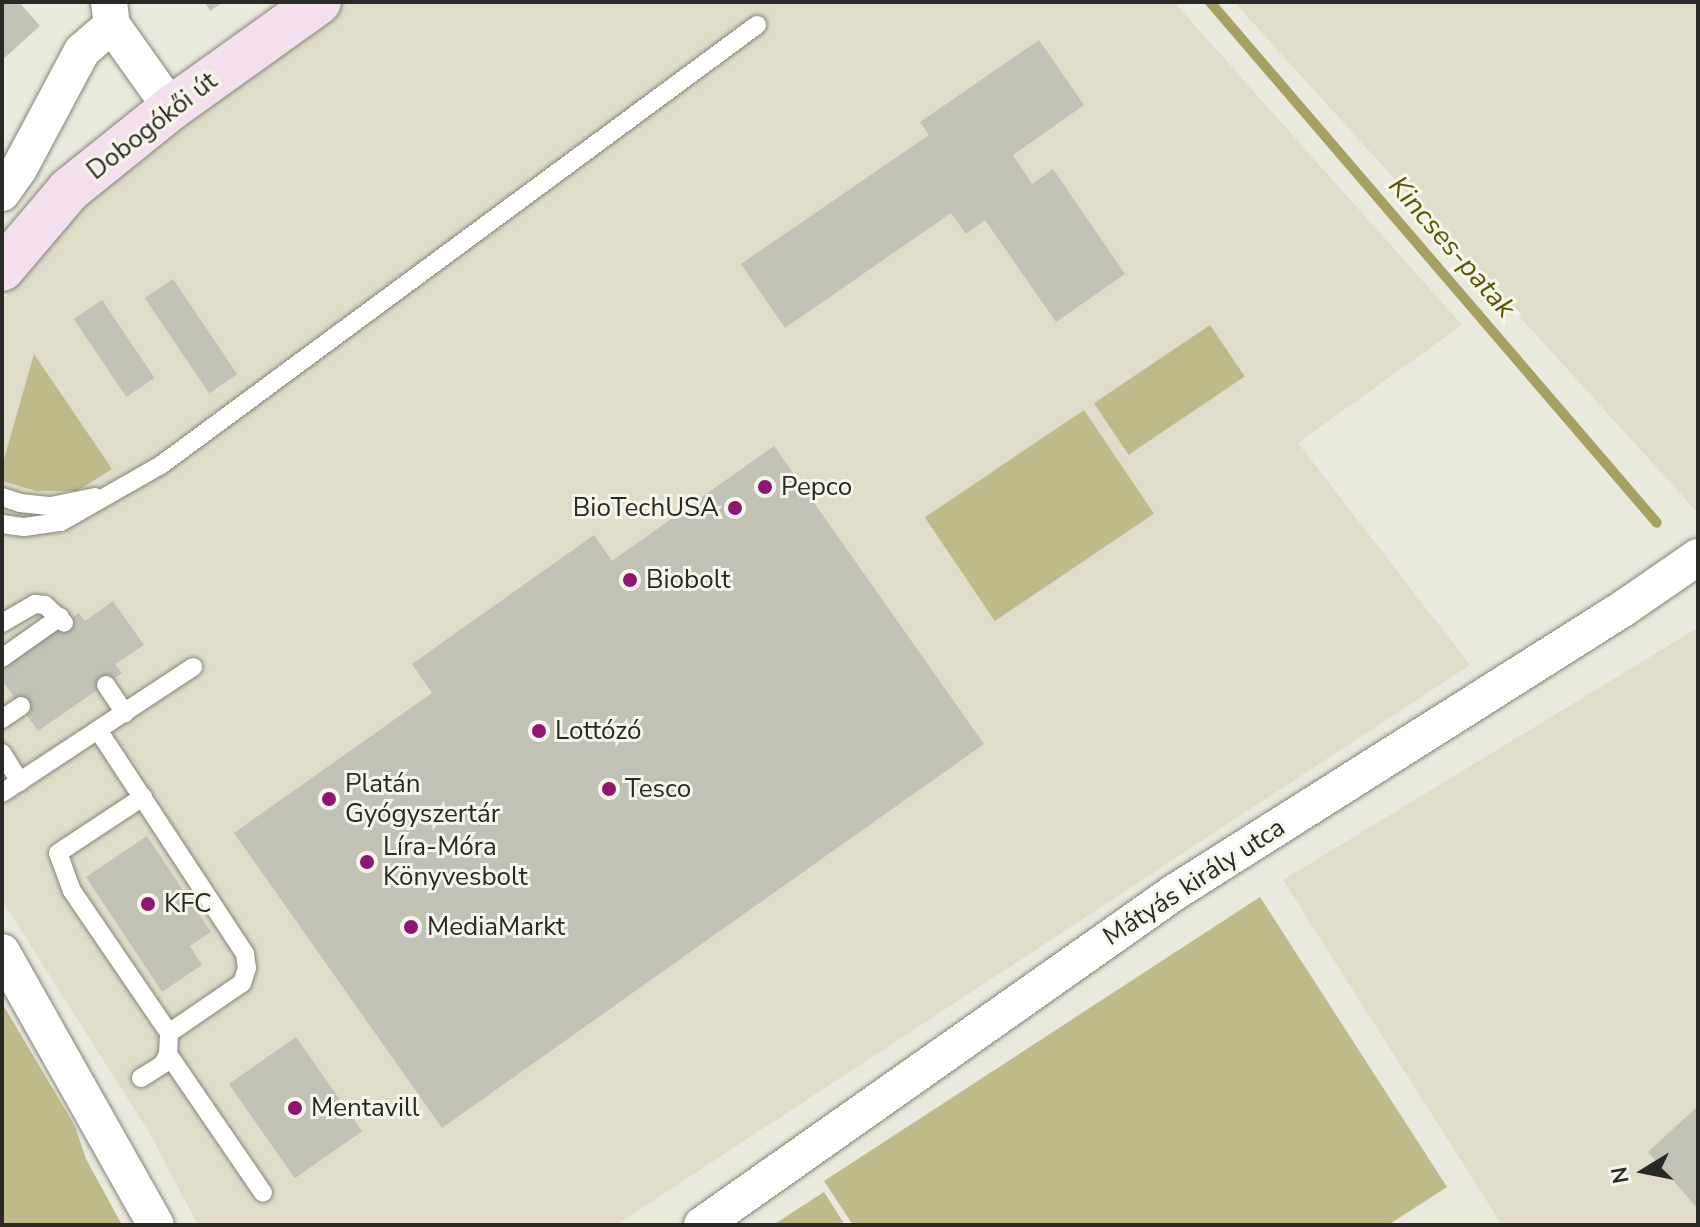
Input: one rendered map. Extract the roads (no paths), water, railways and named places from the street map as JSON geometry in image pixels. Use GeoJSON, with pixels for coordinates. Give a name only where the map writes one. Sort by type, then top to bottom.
{"type":"FeatureCollection","features":[{"type":"Feature","properties":{"kind":"main road","name":"Dobogókői út"},"geometry":{"type":"LineString","coordinates":[[2,269],[69,190],[171,108],[319,2]]}},
{"type":"Feature","properties":{"kind":"street"},"geometry":{"type":"LineString","coordinates":[[2,193],[82,51],[111,14],[171,108]]}},
{"type":"Feature","properties":{"kind":"street","name":"Mátyás király utca"},"geometry":{"type":"LineString","coordinates":[[702,1225],[1175,892],[1624,608],[1698,557]]}},
{"type":"Feature","properties":{"kind":"street"},"geometry":{"type":"LineString","coordinates":[[2,952],[156,1225]]}},
{"type":"Feature","properties":{"kind":"lane"},"geometry":{"type":"LineString","coordinates":[[2,524],[24,527],[61,522],[161,465],[757,25]]}},
{"type":"Feature","properties":{"kind":"lane"},"geometry":{"type":"LineString","coordinates":[[2,497],[20,503],[51,506],[116,490]]}},
{"type":"Feature","properties":{"kind":"lane"},"geometry":{"type":"LineString","coordinates":[[2,623],[35,604],[45,605],[62,620],[2,658]]}},
{"type":"Feature","properties":{"kind":"lane"},"geometry":{"type":"LineString","coordinates":[[2,793],[193,667]]}},
{"type":"Feature","properties":{"kind":"lane"},"geometry":{"type":"LineString","coordinates":[[106,685],[125,713]]}},
{"type":"Feature","properties":{"kind":"lane"},"geometry":{"type":"LineString","coordinates":[[2,719],[21,706]]}},
{"type":"Feature","properties":{"kind":"lane"},"geometry":{"type":"LineString","coordinates":[[98,730],[240,942],[247,968],[242,983],[169,1033]]}},
{"type":"Feature","properties":{"kind":"lane"},"geometry":{"type":"LineString","coordinates":[[2,753],[20,782]]}},
{"type":"Feature","properties":{"kind":"lane"},"geometry":{"type":"LineString","coordinates":[[141,1078],[163,1064],[168,1054],[169,1033],[72,891],[58,853],[143,797]]}},
{"type":"Feature","properties":{"kind":"lane"},"geometry":{"type":"LineString","coordinates":[[168,1054],[263,1193]]}},
{"type":"Feature","properties":{"kind":"waterway","name":"Kincses-patak"},"geometry":{"type":"LineString","coordinates":[[1210,2],[1657,523]]}},
{"type":"Feature","properties":{"kind":"place","name":"Pepco"},"geometry":{"type":"Point","coordinates":[765,487]}},
{"type":"Feature","properties":{"kind":"place","name":"BioTechUSA"},"geometry":{"type":"Point","coordinates":[735,508]}},
{"type":"Feature","properties":{"kind":"place","name":"Biobolt"},"geometry":{"type":"Point","coordinates":[630,580]}},
{"type":"Feature","properties":{"kind":"place","name":"Lottózó"},"geometry":{"type":"Point","coordinates":[539,731]}},
{"type":"Feature","properties":{"kind":"place","name":"Tesco"},"geometry":{"type":"Point","coordinates":[609,789]}},
{"type":"Feature","properties":{"kind":"place","name":"Platán Gyógyszertár"},"geometry":{"type":"Point","coordinates":[329,799]}},
{"type":"Feature","properties":{"kind":"place","name":"Líra-Móra Könyvesbolt"},"geometry":{"type":"Point","coordinates":[367,862]}},
{"type":"Feature","properties":{"kind":"place","name":"KFC"},"geometry":{"type":"Point","coordinates":[148,904]}},
{"type":"Feature","properties":{"kind":"place","name":"MediaMarkt"},"geometry":{"type":"Point","coordinates":[411,927]}},
{"type":"Feature","properties":{"kind":"place","name":"Mentavill"},"geometry":{"type":"Point","coordinates":[295,1108]}}]}
